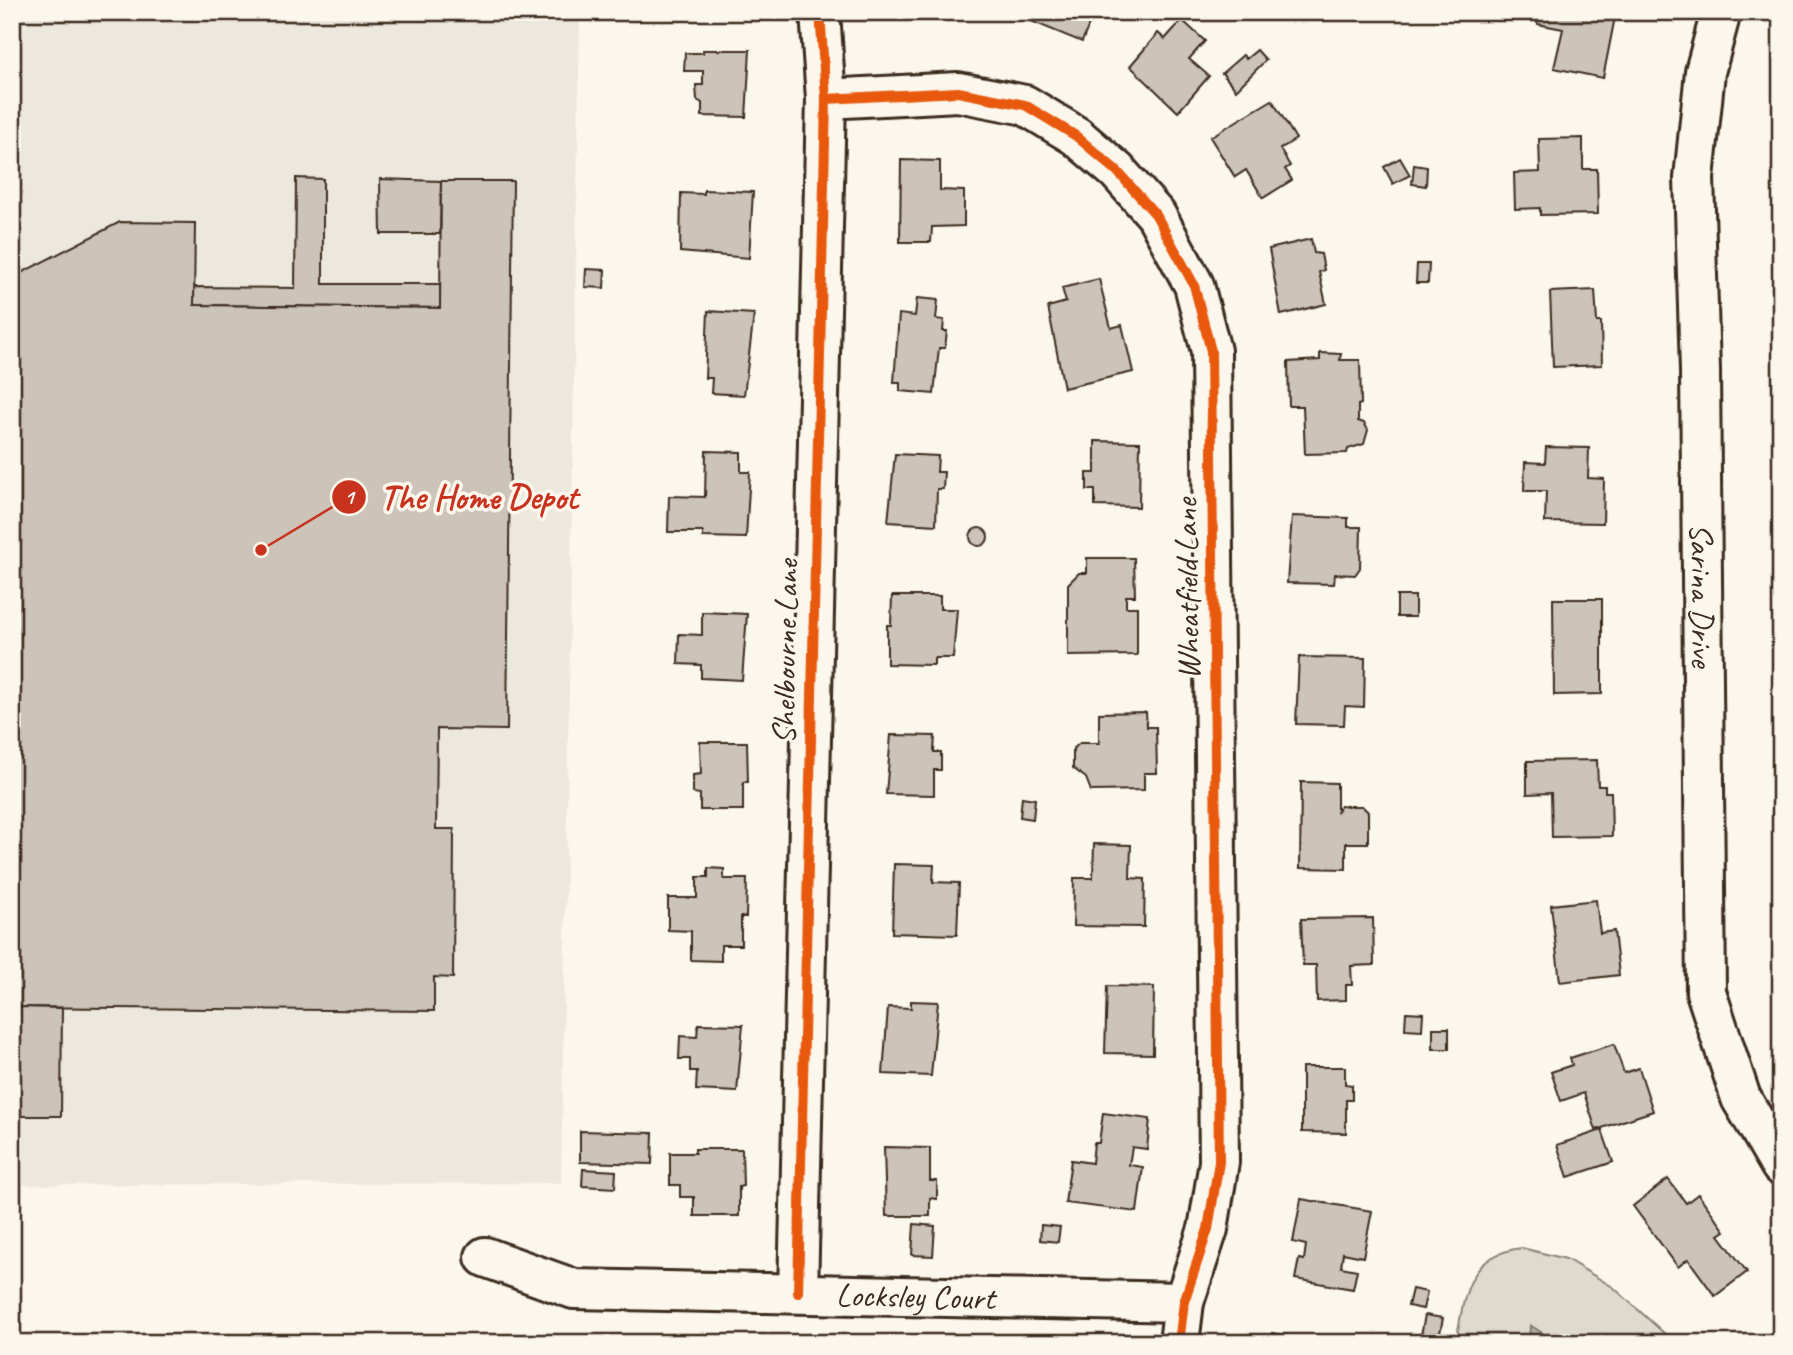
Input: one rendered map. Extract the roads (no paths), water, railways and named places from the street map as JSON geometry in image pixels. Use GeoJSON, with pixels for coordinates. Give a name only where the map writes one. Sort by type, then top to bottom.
{"type":"FeatureCollection","features":[{"type":"Feature","properties":{"kind":"street","name":"Shelbourne Lane"},"geometry":{"type":"LineString","coordinates":[[798,1293],[826,99],[820,12]]}},
{"type":"Feature","properties":{"kind":"street","name":"Sarina Drive"},"geometry":{"type":"LineString","coordinates":[[1721,12],[1704,72],[1694,178],[1700,371],[1706,992],[1741,1098],[1781,1166]]}},
{"type":"Feature","properties":{"kind":"street","name":"Wheatfield Lane"},"geometry":{"type":"LineString","coordinates":[[826,99],[958,92],[1025,105],[1076,136],[1117,171],[1156,215],[1194,285],[1211,351],[1219,1163],[1208,1229],[1184,1302],[1179,1343]]}},
{"type":"Feature","properties":{"kind":"street","name":"Locksley Court"},"geometry":{"type":"LineString","coordinates":[[485,1256],[573,1289],[1184,1302]]}},
{"type":"Feature","properties":{"kind":"place","name":"The Home Depot"},"geometry":{"type":"Point","coordinates":[261,550]}}]}
